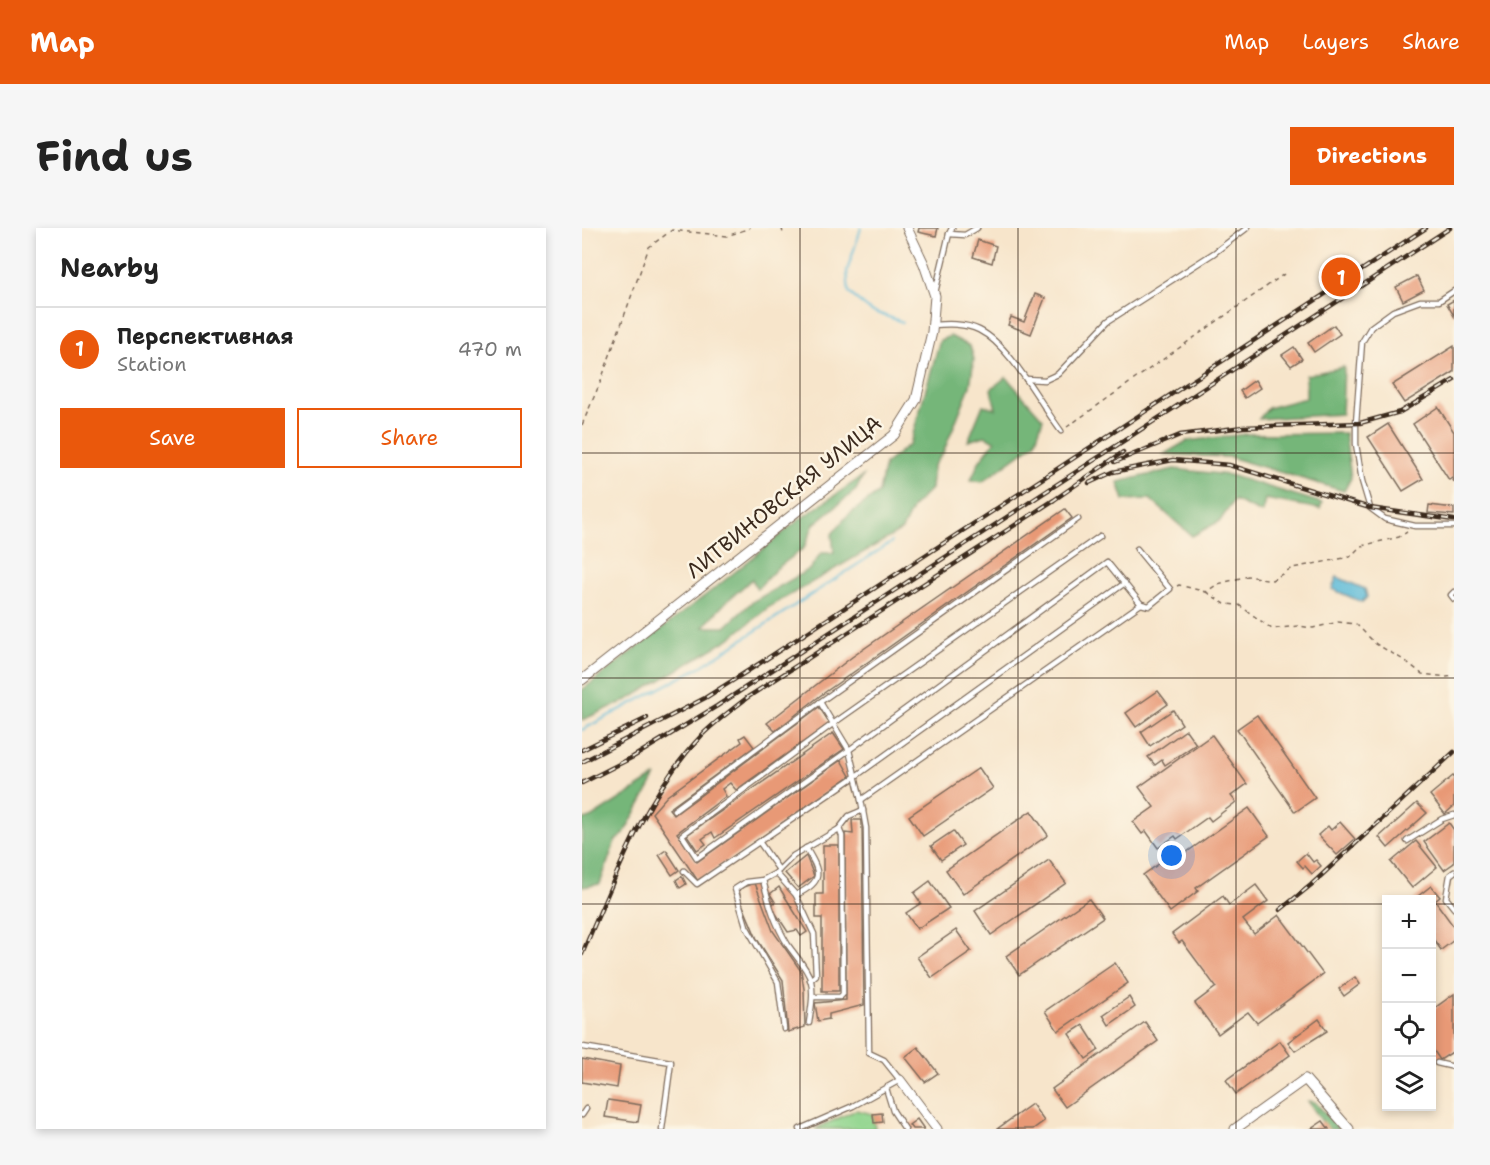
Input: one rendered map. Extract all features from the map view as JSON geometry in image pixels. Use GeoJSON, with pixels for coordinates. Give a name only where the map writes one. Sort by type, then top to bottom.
{"type":"FeatureCollection","features":[{"type":"Feature","properties":{"kind":"street","name":"ЛИТВИНОВСКАЯ УЛИЦА"},"geometry":{"type":"LineString","coordinates":[[582,680],[894,435],[916,400],[933,325],[935,296],[924,264],[907,228]]}},
{"type":"Feature","properties":{"kind":"street"},"geometry":{"type":"LineString","coordinates":[[1234,1129],[1305,1079],[1349,1129]]}},
{"type":"Feature","properties":{"kind":"street"},"geometry":{"type":"LineString","coordinates":[[900,1080],[937,1129]]}},
{"type":"Feature","properties":{"kind":"lane"},"geometry":{"type":"LineString","coordinates":[[935,296],[952,228]]}},
{"type":"Feature","properties":{"kind":"lane"},"geometry":{"type":"LineString","coordinates":[[949,234],[965,235],[977,228]]}},
{"type":"Feature","properties":{"kind":"lane"},"geometry":{"type":"LineString","coordinates":[[1026,379],[1045,380],[1058,374],[1108,321],[1214,253],[1247,228]]}},
{"type":"Feature","properties":{"kind":"lane"},"geometry":{"type":"LineString","coordinates":[[1454,291],[1439,301],[1420,301],[1393,311],[1371,327],[1362,342],[1356,433],[1362,481],[1370,508],[1385,519],[1415,526],[1454,526]]}},
{"type":"Feature","properties":{"kind":"lane"},"geometry":{"type":"LineString","coordinates":[[933,325],[951,324],[978,329],[995,341],[1026,379],[1061,431]]}},
{"type":"Feature","properties":{"kind":"lane"},"geometry":{"type":"LineString","coordinates":[[674,810],[820,702],[1078,519]]}},
{"type":"Feature","properties":{"kind":"lane"},"geometry":{"type":"LineString","coordinates":[[1100,536],[834,723],[682,835],[697,858],[1107,562],[1141,604],[1149,606],[1170,589],[1137,549]]}},
{"type":"Feature","properties":{"kind":"lane"},"geometry":{"type":"LineString","coordinates":[[684,871],[697,884],[760,843],[1125,583]]}},
{"type":"Feature","properties":{"kind":"lane"},"geometry":{"type":"LineString","coordinates":[[1454,592],[1451,595],[1454,599]]}},
{"type":"Feature","properties":{"kind":"lane"},"geometry":{"type":"LineString","coordinates":[[861,800],[1141,604]]}},
{"type":"Feature","properties":{"kind":"lane"},"geometry":{"type":"LineString","coordinates":[[800,1129],[853,1106],[900,1080],[884,1060],[869,1053],[866,828],[849,750],[820,702]]}},
{"type":"Feature","properties":{"kind":"lane"},"geometry":{"type":"LineString","coordinates":[[784,1029],[778,982],[746,926],[735,890],[746,882],[763,880],[778,872],[793,856],[839,829],[849,816],[863,810]]}},
{"type":"Feature","properties":{"kind":"lane"},"geometry":{"type":"LineString","coordinates":[[1407,841],[1442,819],[1454,815]]}},
{"type":"Feature","properties":{"kind":"lane"},"geometry":{"type":"LineString","coordinates":[[813,998],[840,998],[843,994],[842,836],[839,829]]}},
{"type":"Feature","properties":{"kind":"lane"},"geometry":{"type":"LineString","coordinates":[[760,843],[796,895],[814,934],[816,975],[810,980]]}},
{"type":"Feature","properties":{"kind":"lane"},"geometry":{"type":"LineString","coordinates":[[796,895],[812,887],[818,877],[817,867],[806,848]]}},
{"type":"Feature","properties":{"kind":"lane"},"geometry":{"type":"LineString","coordinates":[[1454,872],[1450,875],[1446,898],[1454,908]]}},
{"type":"Feature","properties":{"kind":"lane"},"geometry":{"type":"LineString","coordinates":[[763,880],[771,912],[789,946],[803,964],[810,980],[813,998],[810,1023]]}},
{"type":"Feature","properties":{"kind":"lane"},"geometry":{"type":"LineString","coordinates":[[803,964],[814,958]]}},
{"type":"Feature","properties":{"kind":"lane"},"geometry":{"type":"LineString","coordinates":[[584,1047],[671,1062],[662,1129]]}},
{"type":"Feature","properties":{"kind":"lane"},"geometry":{"type":"LineString","coordinates":[[1437,1063],[1454,1066]]}},
{"type":"Feature","properties":{"kind":"lane"},"geometry":{"type":"LineString","coordinates":[[886,1088],[893,1111],[904,1129]]}},
{"type":"Feature","properties":{"kind":"lane"},"geometry":{"type":"LineString","coordinates":[[582,1115],[586,1109]]}},
{"type":"Feature","properties":{"kind":"path"},"geometry":{"type":"LineString","coordinates":[[582,425],[600,383],[648,247],[672,230],[727,236],[750,228]]}},
{"type":"Feature","properties":{"kind":"path"},"geometry":{"type":"LineString","coordinates":[[782,228],[783,234]]}},
{"type":"Feature","properties":{"kind":"path"},"geometry":{"type":"LineString","coordinates":[[1061,431],[1287,272]]}},
{"type":"Feature","properties":{"kind":"path"},"geometry":{"type":"LineString","coordinates":[[1206,592],[1218,584],[1248,576],[1272,580],[1292,568],[1350,557],[1361,546],[1399,537],[1415,526]]}},
{"type":"Feature","properties":{"kind":"path"},"geometry":{"type":"LineString","coordinates":[[1170,589],[1179,585],[1206,592],[1225,604],[1239,605],[1272,629],[1299,626],[1313,628],[1338,622],[1356,624],[1376,644],[1407,662],[1422,674],[1454,676]]}},
{"type":"Feature","properties":{"kind":"green space"},"geometry":{"type":"Polygon","coordinates":[[[950,336],[970,346],[974,359],[970,386],[943,453],[933,466],[931,489],[913,507],[902,530],[769,607],[729,639],[629,699],[582,720],[582,690],[800,519],[863,476],[856,490],[814,524],[804,548],[776,569],[757,589],[752,579],[703,627],[725,627],[752,602],[810,569],[821,553],[834,553],[832,534],[847,516],[879,492],[885,464],[910,444],[940,340],[950,336]]]}},
{"type":"Feature","properties":{"kind":"green space"},"geometry":{"type":"Polygon","coordinates":[[[1344,367],[1342,414],[1259,419],[1268,408],[1306,398],[1306,375],[1344,367]]]}},
{"type":"Feature","properties":{"kind":"green space"},"geometry":{"type":"Polygon","coordinates":[[[1006,377],[1043,419],[1035,443],[982,482],[971,480],[979,462],[995,441],[985,436],[968,441],[983,405],[996,409],[991,389],[1006,377]]]}},
{"type":"Feature","properties":{"kind":"green space"},"geometry":{"type":"Polygon","coordinates":[[[1345,433],[1351,478],[1344,491],[1229,457],[1164,454],[1187,441],[1247,434],[1345,433]]]}},
{"type":"Feature","properties":{"kind":"green space"},"geometry":{"type":"Polygon","coordinates":[[[1174,469],[1229,475],[1322,503],[1320,509],[1265,499],[1262,513],[1234,500],[1220,521],[1192,536],[1150,499],[1124,500],[1118,482],[1174,469]]]}},
{"type":"Feature","properties":{"kind":"green space"},"geometry":{"type":"Polygon","coordinates":[[[656,776],[623,835],[615,841],[600,884],[582,887],[582,819],[589,819],[656,776]]]}},
{"type":"Feature","properties":{"kind":"green space"},"geometry":{"type":"Polygon","coordinates":[[[1308,1101],[1315,1102],[1339,1129],[1327,1129],[1308,1101]]]}},
{"type":"Feature","properties":{"kind":"green space"},"geometry":{"type":"Polygon","coordinates":[[[856,1110],[873,1114],[875,1129],[815,1129],[856,1110]]]}},
{"type":"Feature","properties":{"kind":"water"},"geometry":{"type":"Polygon","coordinates":[[[1337,577],[1365,589],[1367,597],[1362,602],[1332,589],[1337,577]]]}},
{"type":"Feature","properties":{"kind":"building"},"geometry":{"type":"Polygon","coordinates":[[[919,228],[938,228],[936,236],[918,232],[919,228]]]}},
{"type":"Feature","properties":{"kind":"building"},"geometry":{"type":"Polygon","coordinates":[[[978,240],[996,246],[992,263],[973,257],[978,240]]]}},
{"type":"Feature","properties":{"kind":"building"},"geometry":{"type":"Polygon","coordinates":[[[1417,276],[1424,290],[1403,301],[1396,287],[1417,276]]]}},
{"type":"Feature","properties":{"kind":"building"},"geometry":{"type":"Polygon","coordinates":[[[1035,294],[1045,298],[1031,334],[1008,325],[1011,317],[1024,322],[1035,294]]]}},
{"type":"Feature","properties":{"kind":"building"},"geometry":{"type":"Polygon","coordinates":[[[1454,300],[1454,316],[1447,304],[1454,300]]]}},
{"type":"Feature","properties":{"kind":"building"},"geometry":{"type":"Polygon","coordinates":[[[1334,325],[1340,334],[1314,352],[1308,343],[1334,325]]]}},
{"type":"Feature","properties":{"kind":"building"},"geometry":{"type":"Polygon","coordinates":[[[1454,346],[1454,372],[1404,403],[1392,385],[1454,346]]]}},
{"type":"Feature","properties":{"kind":"building"},"geometry":{"type":"Polygon","coordinates":[[[1294,347],[1302,359],[1291,366],[1282,355],[1294,347]]]}},
{"type":"Feature","properties":{"kind":"building"},"geometry":{"type":"Polygon","coordinates":[[[1255,380],[1260,388],[1245,398],[1240,391],[1255,380]]]}},
{"type":"Feature","properties":{"kind":"building"},"geometry":{"type":"Polygon","coordinates":[[[1438,407],[1454,432],[1454,482],[1452,478],[1449,480],[1413,424],[1438,407]]]}},
{"type":"Feature","properties":{"kind":"building"},"geometry":{"type":"Polygon","coordinates":[[[1388,424],[1423,479],[1403,491],[1368,437],[1388,424]]]}},
{"type":"Feature","properties":{"kind":"building"},"geometry":{"type":"Polygon","coordinates":[[[1429,505],[1454,508],[1454,515],[1428,513],[1429,505]]]}},
{"type":"Feature","properties":{"kind":"building"},"geometry":{"type":"Polygon","coordinates":[[[1065,509],[1072,518],[821,695],[775,731],[767,723],[852,657],[1065,509]]]}},
{"type":"Feature","properties":{"kind":"building"},"geometry":{"type":"Polygon","coordinates":[[[1158,691],[1168,704],[1136,727],[1126,713],[1158,691]]]}},
{"type":"Feature","properties":{"kind":"building"},"geometry":{"type":"Polygon","coordinates":[[[819,707],[830,723],[736,790],[730,783],[722,789],[726,796],[677,833],[697,862],[841,760],[850,776],[698,881],[652,813],[667,796],[742,742],[740,738],[745,735],[754,747],[669,809],[674,815],[819,707]]]}},
{"type":"Feature","properties":{"kind":"building"},"geometry":{"type":"Polygon","coordinates":[[[1173,710],[1182,724],[1150,746],[1141,732],[1173,710]]]}},
{"type":"Feature","properties":{"kind":"building"},"geometry":{"type":"Polygon","coordinates":[[[1257,715],[1315,798],[1295,812],[1237,729],[1257,715]]]}},
{"type":"Feature","properties":{"kind":"building"},"geometry":{"type":"Polygon","coordinates":[[[1186,730],[1196,744],[1165,765],[1162,760],[1155,765],[1148,757],[1186,730]]]}},
{"type":"Feature","properties":{"kind":"building"},"geometry":{"type":"Polygon","coordinates":[[[833,733],[844,749],[715,838],[712,832],[702,839],[706,844],[697,850],[687,835],[833,733]]]}},
{"type":"Feature","properties":{"kind":"building"},"geometry":{"type":"Polygon","coordinates":[[[1212,735],[1247,784],[1231,796],[1236,802],[1211,821],[1208,817],[1177,839],[1175,836],[1158,848],[1146,831],[1142,834],[1133,822],[1154,807],[1139,787],[1212,735]]]}},
{"type":"Feature","properties":{"kind":"building"},"geometry":{"type":"Polygon","coordinates":[[[979,768],[993,788],[923,836],[909,816],[979,768]]]}},
{"type":"Feature","properties":{"kind":"building"},"geometry":{"type":"Polygon","coordinates":[[[1454,775],[1454,806],[1445,814],[1430,795],[1454,775]]]}},
{"type":"Feature","properties":{"kind":"building"},"geometry":{"type":"Polygon","coordinates":[[[1417,803],[1427,813],[1388,848],[1379,837],[1417,803]]]}},
{"type":"Feature","properties":{"kind":"building"},"geometry":{"type":"Polygon","coordinates":[[[1249,808],[1269,836],[1196,888],[1198,891],[1170,912],[1143,875],[1166,859],[1170,864],[1249,808]]]}},
{"type":"Feature","properties":{"kind":"building"},"geometry":{"type":"Polygon","coordinates":[[[1031,811],[1048,835],[963,894],[946,870],[1031,811]]]}},
{"type":"Feature","properties":{"kind":"building"},"geometry":{"type":"Polygon","coordinates":[[[852,820],[862,820],[864,1005],[829,1014],[829,1019],[818,1021],[815,1003],[846,1000],[845,833],[853,834],[852,820]]]}},
{"type":"Feature","properties":{"kind":"building"},"geometry":{"type":"Polygon","coordinates":[[[1340,822],[1355,839],[1337,855],[1318,835],[1328,826],[1331,830],[1340,822]]]}},
{"type":"Feature","properties":{"kind":"building"},"geometry":{"type":"Polygon","coordinates":[[[1449,823],[1454,830],[1454,863],[1444,870],[1424,842],[1449,823]]]}},
{"type":"Feature","properties":{"kind":"building"},"geometry":{"type":"Polygon","coordinates":[[[953,831],[963,845],[941,860],[931,846],[953,831]]]}},
{"type":"Feature","properties":{"kind":"building"},"geometry":{"type":"Polygon","coordinates":[[[1416,841],[1437,867],[1412,888],[1391,862],[1416,841]]]}},
{"type":"Feature","properties":{"kind":"building"},"geometry":{"type":"Polygon","coordinates":[[[823,845],[839,845],[839,991],[822,991],[822,918],[816,918],[816,894],[823,894],[823,845]]]}},
{"type":"Feature","properties":{"kind":"building"},"geometry":{"type":"Polygon","coordinates":[[[666,850],[679,870],[672,875],[659,855],[666,850]]]}},
{"type":"Feature","properties":{"kind":"building"},"geometry":{"type":"Polygon","coordinates":[[[1306,853],[1313,862],[1316,860],[1321,866],[1312,874],[1297,861],[1306,853]]]}},
{"type":"Feature","properties":{"kind":"building"},"geometry":{"type":"Polygon","coordinates":[[[806,856],[814,876],[798,888],[785,873],[806,856]]]}},
{"type":"Feature","properties":{"kind":"building"},"geometry":{"type":"Polygon","coordinates":[[[1049,860],[1066,883],[991,935],[975,911],[1049,860]]]}},
{"type":"Feature","properties":{"kind":"building"},"geometry":{"type":"Polygon","coordinates":[[[682,876],[686,884],[680,888],[676,880],[682,876]]]}},
{"type":"Feature","properties":{"kind":"building"},"geometry":{"type":"Polygon","coordinates":[[[930,881],[949,908],[917,929],[906,913],[921,903],[914,893],[930,881]]]}},
{"type":"Feature","properties":{"kind":"building"},"geometry":{"type":"Polygon","coordinates":[[[755,883],[773,931],[801,971],[805,1027],[788,1032],[783,980],[757,939],[741,901],[739,889],[755,883]]]}},
{"type":"Feature","properties":{"kind":"building"},"geometry":{"type":"Polygon","coordinates":[[[1256,885],[1268,901],[1243,920],[1254,934],[1279,915],[1323,974],[1257,1023],[1248,1012],[1218,1034],[1195,1003],[1216,987],[1182,941],[1179,943],[1172,934],[1223,896],[1229,905],[1256,885]]]}},
{"type":"Feature","properties":{"kind":"building"},"geometry":{"type":"Polygon","coordinates":[[[1431,886],[1440,897],[1436,900],[1436,895],[1419,895],[1431,886]]]}},
{"type":"Feature","properties":{"kind":"building"},"geometry":{"type":"Polygon","coordinates":[[[779,887],[807,932],[801,936],[797,930],[788,932],[771,906],[775,902],[770,894],[779,887]]]}},
{"type":"Feature","properties":{"kind":"building"},"geometry":{"type":"Polygon","coordinates":[[[1089,899],[1103,918],[1019,975],[1006,956],[1089,899]]]}},
{"type":"Feature","properties":{"kind":"building"},"geometry":{"type":"Polygon","coordinates":[[[1436,902],[1454,927],[1454,940],[1441,950],[1436,943],[1436,902]]]}},
{"type":"Feature","properties":{"kind":"building"},"geometry":{"type":"Polygon","coordinates":[[[956,930],[971,951],[932,978],[917,957],[956,930]]]}},
{"type":"Feature","properties":{"kind":"building"},"geometry":{"type":"Polygon","coordinates":[[[1115,963],[1128,983],[1058,1031],[1045,1011],[1115,963]]]}},
{"type":"Feature","properties":{"kind":"building"},"geometry":{"type":"Polygon","coordinates":[[[1355,977],[1360,984],[1344,996],[1339,989],[1355,977]]]}},
{"type":"Feature","properties":{"kind":"building"},"geometry":{"type":"Polygon","coordinates":[[[1454,994],[1454,1051],[1440,1060],[1436,1054],[1436,1007],[1454,994]]]}},
{"type":"Feature","properties":{"kind":"building"},"geometry":{"type":"Polygon","coordinates":[[[1129,997],[1135,1007],[1109,1025],[1103,1015],[1129,997]]]}},
{"type":"Feature","properties":{"kind":"building"},"geometry":{"type":"Polygon","coordinates":[[[1319,1019],[1327,1031],[1295,1051],[1288,1042],[1319,1019]]]}},
{"type":"Feature","properties":{"kind":"building"},"geometry":{"type":"Polygon","coordinates":[[[1145,1022],[1158,1041],[1065,1107],[1052,1089],[1145,1022]]]}},
{"type":"Feature","properties":{"kind":"building"},"geometry":{"type":"Polygon","coordinates":[[[1083,1025],[1099,1050],[1086,1059],[1069,1034],[1083,1025]]]}},
{"type":"Feature","properties":{"kind":"building"},"geometry":{"type":"Polygon","coordinates":[[[1280,1041],[1290,1055],[1236,1094],[1226,1080],[1280,1041]]]}},
{"type":"Feature","properties":{"kind":"building"},"geometry":{"type":"Polygon","coordinates":[[[918,1047],[938,1073],[925,1082],[905,1057],[918,1047]]]}},
{"type":"Feature","properties":{"kind":"building"},"geometry":{"type":"Polygon","coordinates":[[[582,1059],[620,1066],[617,1088],[582,1082],[582,1059]]]}},
{"type":"Feature","properties":{"kind":"building"},"geometry":{"type":"Polygon","coordinates":[[[608,1100],[641,1105],[638,1122],[605,1117],[608,1100]]]}},
{"type":"Feature","properties":{"kind":"building"},"geometry":{"type":"Polygon","coordinates":[[[1032,1104],[1044,1121],[1033,1129],[997,1129],[1032,1104]]]}},
{"type":"Feature","properties":{"kind":"building"},"geometry":{"type":"Polygon","coordinates":[[[882,1113],[883,1122],[874,1123],[873,1114],[882,1113]]]}},
{"type":"Feature","properties":{"kind":"building"},"geometry":{"type":"Polygon","coordinates":[[[917,1119],[924,1129],[912,1129],[909,1125],[917,1119]]]}},
{"type":"Feature","properties":{"kind":"building"},"geometry":{"type":"Polygon","coordinates":[[[1323,1121],[1329,1129],[1311,1129],[1323,1121]]]}},
{"type":"Feature","properties":{"kind":"waterway"},"geometry":{"type":"LineString","coordinates":[[861,228],[847,271],[849,293],[871,311],[903,322]]}},
{"type":"Feature","properties":{"kind":"waterway"},"geometry":{"type":"LineString","coordinates":[[582,730],[700,667],[892,542]]}},
{"type":"Feature","properties":{"kind":"railway"},"geometry":{"type":"LineString","coordinates":[[582,762],[705,698],[754,667],[1426,228]]}},
{"type":"Feature","properties":{"kind":"railway"},"geometry":{"type":"LineString","coordinates":[[582,783],[633,757],[717,706],[1450,228]]}},
{"type":"Feature","properties":{"kind":"railway"},"geometry":{"type":"LineString","coordinates":[[1115,462],[1180,435],[1243,427],[1360,423],[1400,412],[1454,380]]}},
{"type":"Feature","properties":{"kind":"railway"},"geometry":{"type":"LineString","coordinates":[[582,954],[619,867],[647,811],[681,759],[707,730],[748,697],[1054,500],[1123,452]]}},
{"type":"Feature","properties":{"kind":"railway"},"geometry":{"type":"LineString","coordinates":[[1089,483],[1113,472],[1173,460],[1229,465],[1370,508],[1454,520]]}},
{"type":"Feature","properties":{"kind":"railway"},"geometry":{"type":"LineString","coordinates":[[582,750],[647,718]]}},
{"type":"Feature","properties":{"kind":"railway"},"geometry":{"type":"LineString","coordinates":[[1280,910],[1311,885],[1454,752]]}},
{"type":"Feature","properties":{"kind":"place","name":"Перспективная"},"geometry":{"type":"Point","coordinates":[1341,277]}}]}
